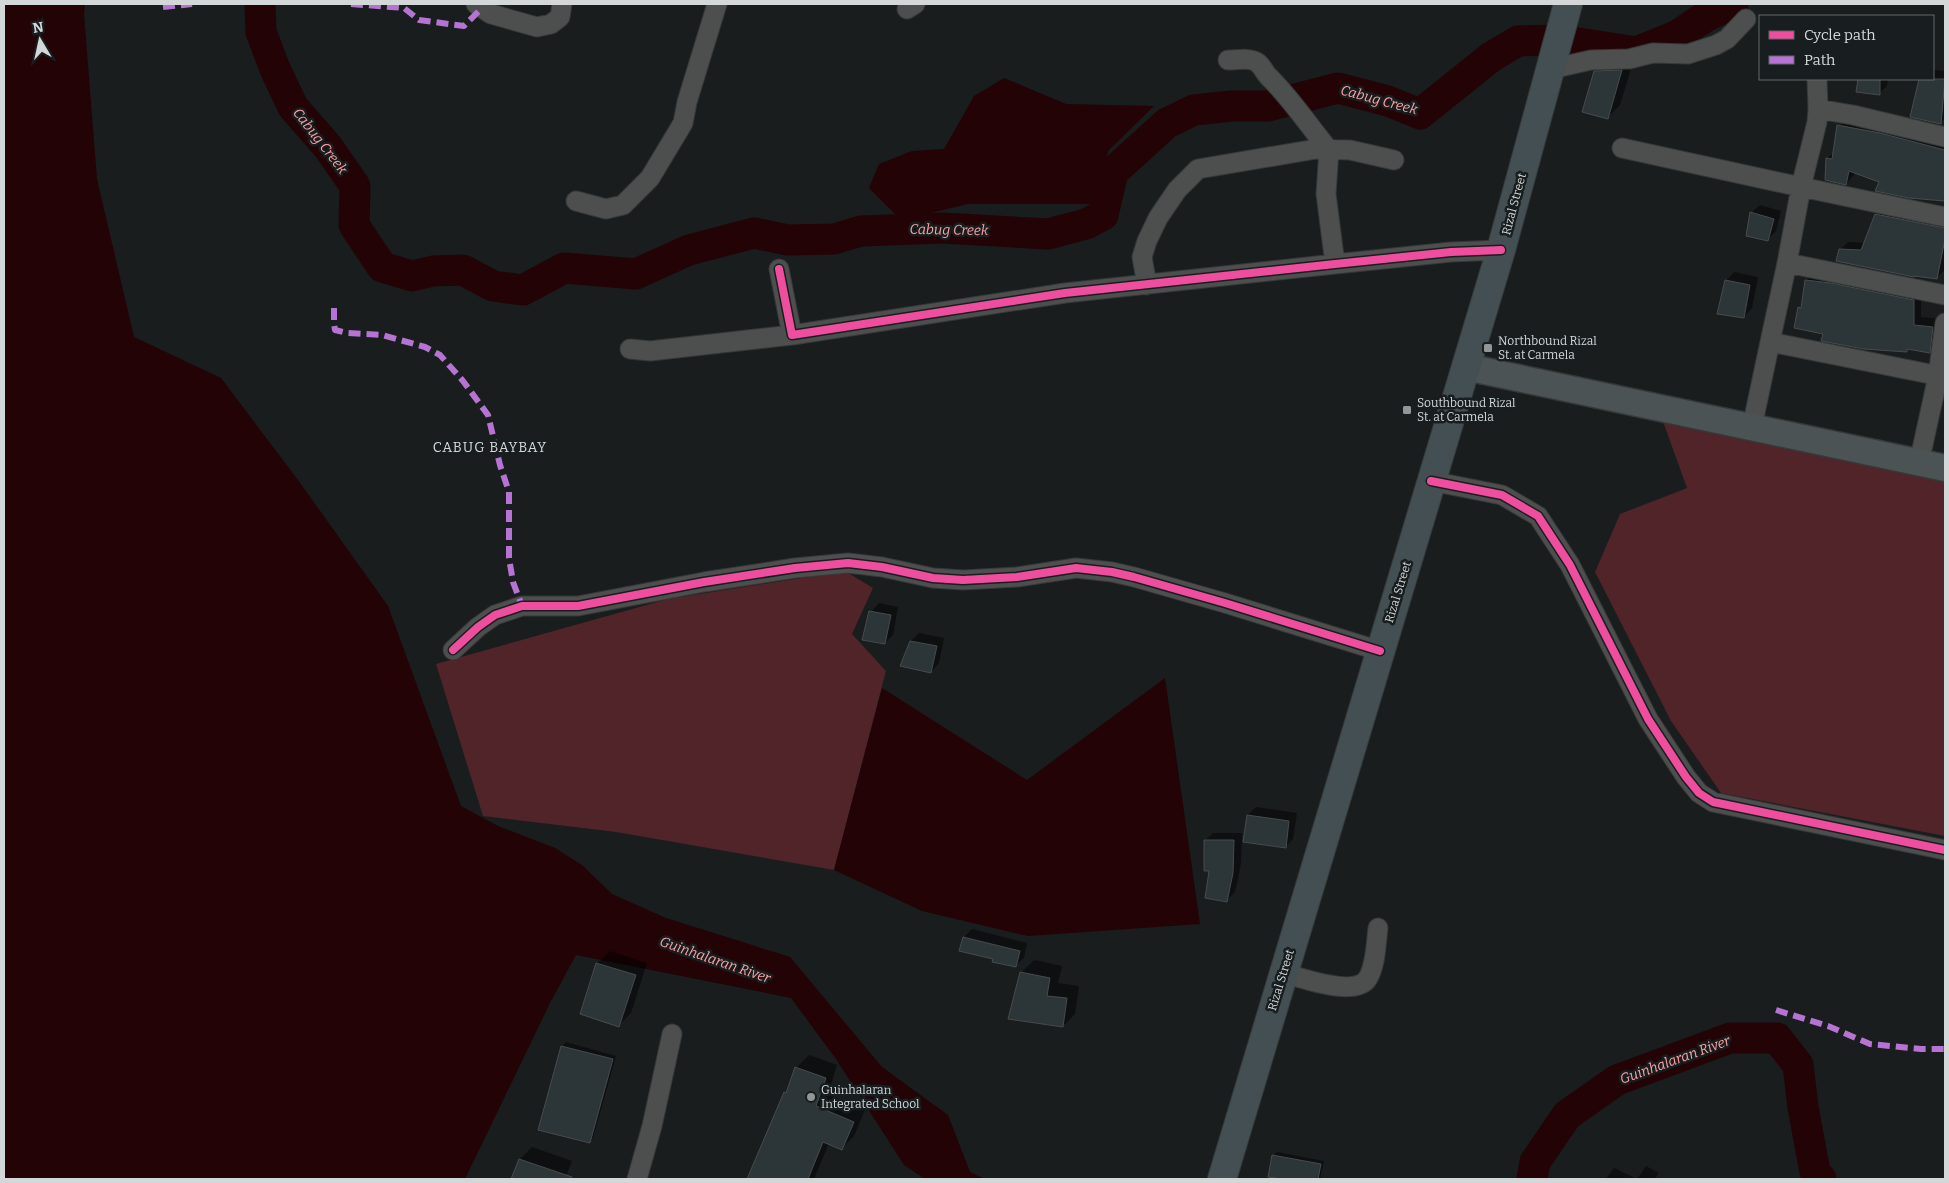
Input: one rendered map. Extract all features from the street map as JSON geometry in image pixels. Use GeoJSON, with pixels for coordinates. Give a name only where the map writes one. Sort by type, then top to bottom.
{"type":"FeatureCollection","features":[{"type":"Feature","properties":{"kind":"main road","name":"Rizal Street"},"geometry":{"type":"LineString","coordinates":[[1222,1179],[1501,250],[1566,8]]}},
{"type":"Feature","properties":{"kind":"street"},"geometry":{"type":"LineString","coordinates":[[476,4],[491,14],[537,27],[551,24],[560,17],[562,4]]}},
{"type":"Feature","properties":{"kind":"street"},"geometry":{"type":"LineString","coordinates":[[576,201],[606,209],[623,204],[650,178],[684,123],[687,102],[717,4]]}},
{"type":"Feature","properties":{"kind":"street"},"geometry":{"type":"LineString","coordinates":[[1553,60],[1630,59],[1653,53],[1688,54],[1716,45],[1727,39],[1746,18]]}},
{"type":"Feature","properties":{"kind":"street"},"geometry":{"type":"LineString","coordinates":[[1228,60],[1250,60],[1259,64],[1268,77],[1293,103],[1328,150],[1326,194],[1335,264]]}},
{"type":"Feature","properties":{"kind":"street"},"geometry":{"type":"LineString","coordinates":[[1752,427],[1801,187],[1817,122],[1817,80]]}},
{"type":"Feature","properties":{"kind":"street"},"geometry":{"type":"LineString","coordinates":[[1818,109],[1854,115],[1945,137]]}},
{"type":"Feature","properties":{"kind":"street"},"geometry":{"type":"LineString","coordinates":[[1622,148],[1945,217]]}},
{"type":"Feature","properties":{"kind":"street"},"geometry":{"type":"LineString","coordinates":[[1147,285],[1142,257],[1147,241],[1163,211],[1178,190],[1198,169],[1316,149],[1350,150],[1394,160]]}},
{"type":"Feature","properties":{"kind":"street"},"geometry":{"type":"LineString","coordinates":[[630,349],[650,351],[676,349],[792,335],[1065,293],[1452,252],[1501,250]]}},
{"type":"Feature","properties":{"kind":"street"},"geometry":{"type":"LineString","coordinates":[[1787,263],[1945,295]]}},
{"type":"Feature","properties":{"kind":"street"},"geometry":{"type":"LineString","coordinates":[[779,269],[792,335]]}},
{"type":"Feature","properties":{"kind":"street"},"geometry":{"type":"LineString","coordinates":[[1919,463],[1942,376],[1945,323]]}},
{"type":"Feature","properties":{"kind":"street"},"geometry":{"type":"LineString","coordinates":[[1770,342],[1942,376]]}},
{"type":"Feature","properties":{"kind":"street"},"geometry":{"type":"LineString","coordinates":[[1466,367],[1945,468]]}},
{"type":"Feature","properties":{"kind":"street"},"geometry":{"type":"LineString","coordinates":[[1431,482],[1502,495],[1538,516],[1570,565],[1648,719],[1699,794],[1713,802],[1945,850]]}},
{"type":"Feature","properties":{"kind":"street"},"geometry":{"type":"LineString","coordinates":[[453,650],[478,627],[496,615],[522,606],[578,606],[704,582],[795,568],[848,563],[882,567],[933,578],[963,580],[1017,577],[1076,568],[1112,572],[1225,603],[1380,650]]}},
{"type":"Feature","properties":{"kind":"street"},"geometry":{"type":"LineString","coordinates":[[1283,973],[1340,988],[1359,985],[1367,980],[1370,973],[1378,928]]}},
{"type":"Feature","properties":{"kind":"street"},"geometry":{"type":"LineString","coordinates":[[637,1179],[652,1126],[672,1034]]}},
{"type":"Feature","properties":{"kind":"shaded area"},"geometry":{"type":"Polygon","coordinates":[[[1661,416],[1945,477],[1945,836],[1721,793],[1671,721],[1595,572],[1620,514],[1687,488],[1661,416]]]}},
{"type":"Feature","properties":{"kind":"shaded area"},"geometry":{"type":"Polygon","coordinates":[[[845,571],[873,588],[852,634],[886,671],[834,870],[616,832],[483,816],[436,664],[668,599],[845,571]]]}},
{"type":"Feature","properties":{"kind":"water"},"geometry":{"type":"Polygon","coordinates":[[[4,4],[85,4],[84,14],[97,179],[134,337],[221,378],[298,480],[388,606],[461,806],[498,826],[555,848],[582,865],[612,894],[666,918],[790,957],[882,1067],[948,1115],[970,1172],[985,1179],[925,1179],[904,1165],[836,1059],[791,998],[576,955],[550,1003],[465,1179],[4,1179],[4,4]]]}},
{"type":"Feature","properties":{"kind":"water"},"geometry":{"type":"Polygon","coordinates":[[[1004,78],[1066,104],[1154,106],[1109,150],[1090,204],[968,204],[901,220],[869,188],[879,164],[912,151],[944,149],[974,96],[1004,78]]]}},
{"type":"Feature","properties":{"kind":"water"},"geometry":{"type":"Polygon","coordinates":[[[1165,678],[1200,924],[1028,936],[922,911],[834,870],[882,688],[1027,780],[1165,678]]]}},
{"type":"Feature","properties":{"kind":"building"},"geometry":{"type":"Polygon","coordinates":[[[1622,70],[1608,119],[1582,112],[1594,71],[1622,70]]]}},
{"type":"Feature","properties":{"kind":"building"},"geometry":{"type":"Polygon","coordinates":[[[1945,79],[1941,124],[1910,117],[1919,80],[1945,79]]]}},
{"type":"Feature","properties":{"kind":"building"},"geometry":{"type":"Polygon","coordinates":[[[1858,80],[1880,80],[1880,95],[1856,92],[1858,80]]]}},
{"type":"Feature","properties":{"kind":"building"},"geometry":{"type":"Polygon","coordinates":[[[1837,125],[1880,133],[1945,150],[1945,201],[1909,198],[1875,191],[1879,182],[1849,171],[1846,185],[1825,180],[1826,158],[1832,159],[1837,125]]]}},
{"type":"Feature","properties":{"kind":"building"},"geometry":{"type":"Polygon","coordinates":[[[1750,212],[1774,219],[1768,241],[1746,236],[1750,212]]]}},
{"type":"Feature","properties":{"kind":"building"},"geometry":{"type":"Polygon","coordinates":[[[1875,214],[1945,228],[1945,239],[1937,279],[1914,277],[1836,261],[1839,249],[1861,250],[1875,214]]]}},
{"type":"Feature","properties":{"kind":"building"},"geometry":{"type":"Polygon","coordinates":[[[1725,280],[1750,285],[1744,318],[1717,314],[1725,280]]]}},
{"type":"Feature","properties":{"kind":"building"},"geometry":{"type":"Polygon","coordinates":[[[1805,280],[1831,283],[1914,300],[1914,325],[1933,327],[1930,353],[1907,349],[1907,352],[1864,349],[1821,341],[1823,334],[1794,328],[1798,307],[1801,308],[1805,280]]]}},
{"type":"Feature","properties":{"kind":"building"},"geometry":{"type":"Polygon","coordinates":[[[869,611],[891,615],[885,644],[862,640],[869,611]]]}},
{"type":"Feature","properties":{"kind":"building"},"geometry":{"type":"Polygon","coordinates":[[[910,641],[937,646],[931,673],[900,666],[910,641]]]}},
{"type":"Feature","properties":{"kind":"building"},"geometry":{"type":"Polygon","coordinates":[[[1247,815],[1289,821],[1286,848],[1243,842],[1247,815]]]}},
{"type":"Feature","properties":{"kind":"building"},"geometry":{"type":"Polygon","coordinates":[[[1204,840],[1234,840],[1233,873],[1227,902],[1205,898],[1209,871],[1204,871],[1204,840]]]}},
{"type":"Feature","properties":{"kind":"building"},"geometry":{"type":"Polygon","coordinates":[[[963,937],[1020,951],[1016,967],[992,962],[993,959],[959,951],[963,937]]]}},
{"type":"Feature","properties":{"kind":"building"},"geometry":{"type":"Polygon","coordinates":[[[596,963],[636,975],[619,1027],[580,1014],[596,963]]]}},
{"type":"Feature","properties":{"kind":"building"},"geometry":{"type":"Polygon","coordinates":[[[1020,972],[1050,978],[1047,996],[1067,998],[1063,1027],[1008,1019],[1020,972]]]}},
{"type":"Feature","properties":{"kind":"building"},"geometry":{"type":"Polygon","coordinates":[[[561,1046],[613,1059],[590,1143],[538,1130],[561,1046]]]}},
{"type":"Feature","properties":{"kind":"building"},"geometry":{"type":"Polygon","coordinates":[[[795,1067],[826,1078],[816,1106],[854,1122],[842,1150],[823,1142],[808,1179],[747,1179],[784,1092],[786,1093],[795,1067]]]}},
{"type":"Feature","properties":{"kind":"building"},"geometry":{"type":"Polygon","coordinates":[[[1272,1155],[1321,1164],[1318,1179],[1268,1177],[1272,1155]]]}},
{"type":"Feature","properties":{"kind":"building"},"geometry":{"type":"Polygon","coordinates":[[[519,1159],[572,1177],[571,1179],[511,1179],[519,1159]]]}},
{"type":"Feature","properties":{"kind":"waterway","name":"Cabug Creek"},"geometry":{"type":"LineString","coordinates":[[260,4],[261,32],[275,69],[293,107],[328,147],[355,186],[354,225],[382,267],[412,276],[433,271],[463,270],[493,286],[523,290],[564,268],[636,274],[689,250],[754,233],[788,240],[834,239],[861,231],[942,228],[1048,234],[1086,224],[1103,215],[1113,172],[1167,123],[1194,110],[1231,106],[1268,106],[1338,88],[1388,101],[1420,114],[1491,57],[1518,41],[1560,40],[1636,52],[1678,35],[1705,17],[1733,4]]}},
{"type":"Feature","properties":{"kind":"waterway","name":"Guinhalaran River"},"geometry":{"type":"LineString","coordinates":[[1532,1179],[1535,1162],[1567,1115],[1617,1080],[1730,1038],[1777,1038],[1798,1065],[1803,1107],[1815,1172],[1821,1179]]}},
{"type":"Feature","properties":{"kind":"marked path"},"geometry":{"type":"LineString","coordinates":[[163,7],[192,4]]}},
{"type":"Feature","properties":{"kind":"marked path"},"geometry":{"type":"LineString","coordinates":[[351,4],[404,8],[419,20],[464,26],[481,9]]}},
{"type":"Feature","properties":{"kind":"marked path"},"geometry":{"type":"LineString","coordinates":[[334,308],[335,330],[347,333],[382,335],[425,347],[440,355],[463,381],[488,415],[500,465],[509,492],[509,558],[513,582],[522,606]]}},
{"type":"Feature","properties":{"kind":"marked path"},"geometry":{"type":"LineString","coordinates":[[1776,1010],[1828,1026],[1870,1044],[1921,1049],[1945,1049]]}},
{"type":"Feature","properties":{"kind":"cycle path"},"geometry":{"type":"LineString","coordinates":[[779,269],[792,335],[1065,293],[1451,252],[1501,250]]}},
{"type":"Feature","properties":{"kind":"cycle path"},"geometry":{"type":"LineString","coordinates":[[1431,481],[1502,495],[1538,516],[1570,565],[1648,719],[1686,777],[1699,793],[1713,802],[1945,850]]}},
{"type":"Feature","properties":{"kind":"cycle path"},"geometry":{"type":"LineString","coordinates":[[453,650],[478,627],[495,615],[522,606],[578,606],[704,582],[795,568],[848,563],[882,567],[933,578],[963,580],[1017,577],[1076,568],[1112,572],[1225,603],[1380,651]]}},
{"type":"Feature","properties":{"kind":"place","name":"Northbound Rizal St. at Carmela"},"geometry":{"type":"Point","coordinates":[1488,348]}},
{"type":"Feature","properties":{"kind":"place","name":"Southbound Rizal St. at Carmela"},"geometry":{"type":"Point","coordinates":[1407,410]}},
{"type":"Feature","properties":{"kind":"place","name":"Guinhalaran Integrated School"},"geometry":{"type":"Point","coordinates":[811,1097]}},
{"type":"Feature","properties":{"kind":"district","name":"CABUG BAYBAY"},"geometry":{"type":"Point","coordinates":[490,447]}}]}
